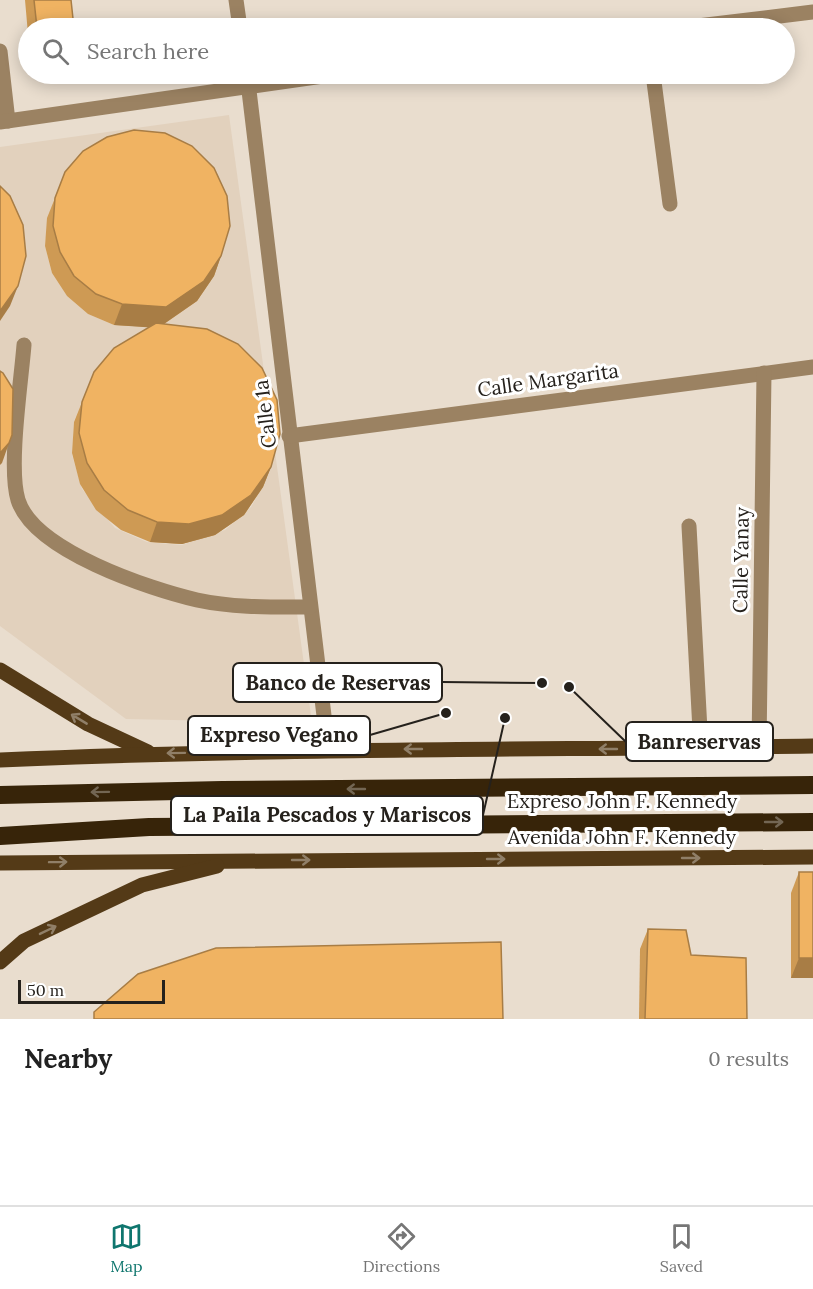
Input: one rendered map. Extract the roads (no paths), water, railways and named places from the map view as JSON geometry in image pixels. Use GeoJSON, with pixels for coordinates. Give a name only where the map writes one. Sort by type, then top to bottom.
{"type":"FeatureCollection","features":[{"type":"Feature","properties":{"kind":"highway","name":"Expreso John F. Kennedy"},"geometry":{"type":"LineString","coordinates":[[0,795],[222,790],[813,785]]}},
{"type":"Feature","properties":{"kind":"highway","name":"Expreso John F. Kennedy"},"geometry":{"type":"LineString","coordinates":[[0,836],[149,827],[813,822]]}},
{"type":"Feature","properties":{"kind":"main road"},"geometry":{"type":"LineString","coordinates":[[0,670],[88,724],[151,753]]}},
{"type":"Feature","properties":{"kind":"main road"},"geometry":{"type":"LineString","coordinates":[[0,760],[151,753],[328,749],[701,749],[813,746]]}},
{"type":"Feature","properties":{"kind":"main road","name":"Avenida John F. Kennedy"},"geometry":{"type":"LineString","coordinates":[[0,863],[813,857]]}},
{"type":"Feature","properties":{"kind":"main road"},"geometry":{"type":"LineString","coordinates":[[0,962],[24,941],[142,885],[243,860]]}},
{"type":"Feature","properties":{"kind":"street"},"geometry":{"type":"LineString","coordinates":[[236,0],[239,18]]}},
{"type":"Feature","properties":{"kind":"street"},"geometry":{"type":"LineString","coordinates":[[764,18],[813,12]]}},
{"type":"Feature","properties":{"kind":"street"},"geometry":{"type":"LineString","coordinates":[[0,51],[4,121],[218,84]]}},
{"type":"Feature","properties":{"kind":"street","name":"Calle 1a"},"geometry":{"type":"LineString","coordinates":[[248,84],[328,749]]}},
{"type":"Feature","properties":{"kind":"street"},"geometry":{"type":"LineString","coordinates":[[654,84],[670,204]]}},
{"type":"Feature","properties":{"kind":"street"},"geometry":{"type":"LineString","coordinates":[[24,345],[15,461],[18,500],[31,522],[65,550],[138,584],[198,600],[254,608],[310,606]]}},
{"type":"Feature","properties":{"kind":"street","name":"Calle Margarita"},"geometry":{"type":"LineString","coordinates":[[289,436],[813,367]]}},
{"type":"Feature","properties":{"kind":"street","name":"Calle Yanay"},"geometry":{"type":"LineString","coordinates":[[759,747],[764,373]]}},
{"type":"Feature","properties":{"kind":"street"},"geometry":{"type":"LineString","coordinates":[[689,526],[701,749]]}},
{"type":"Feature","properties":{"kind":"place","name":"Banco de Reservas"},"geometry":{"type":"Point","coordinates":[542,683]}},
{"type":"Feature","properties":{"kind":"place","name":"Banreservas"},"geometry":{"type":"Point","coordinates":[569,687]}},
{"type":"Feature","properties":{"kind":"place","name":"Expreso Vegano"},"geometry":{"type":"Point","coordinates":[446,713]}},
{"type":"Feature","properties":{"kind":"place","name":"La Paila Pescados y Mariscos"},"geometry":{"type":"Point","coordinates":[505,718]}}]}
